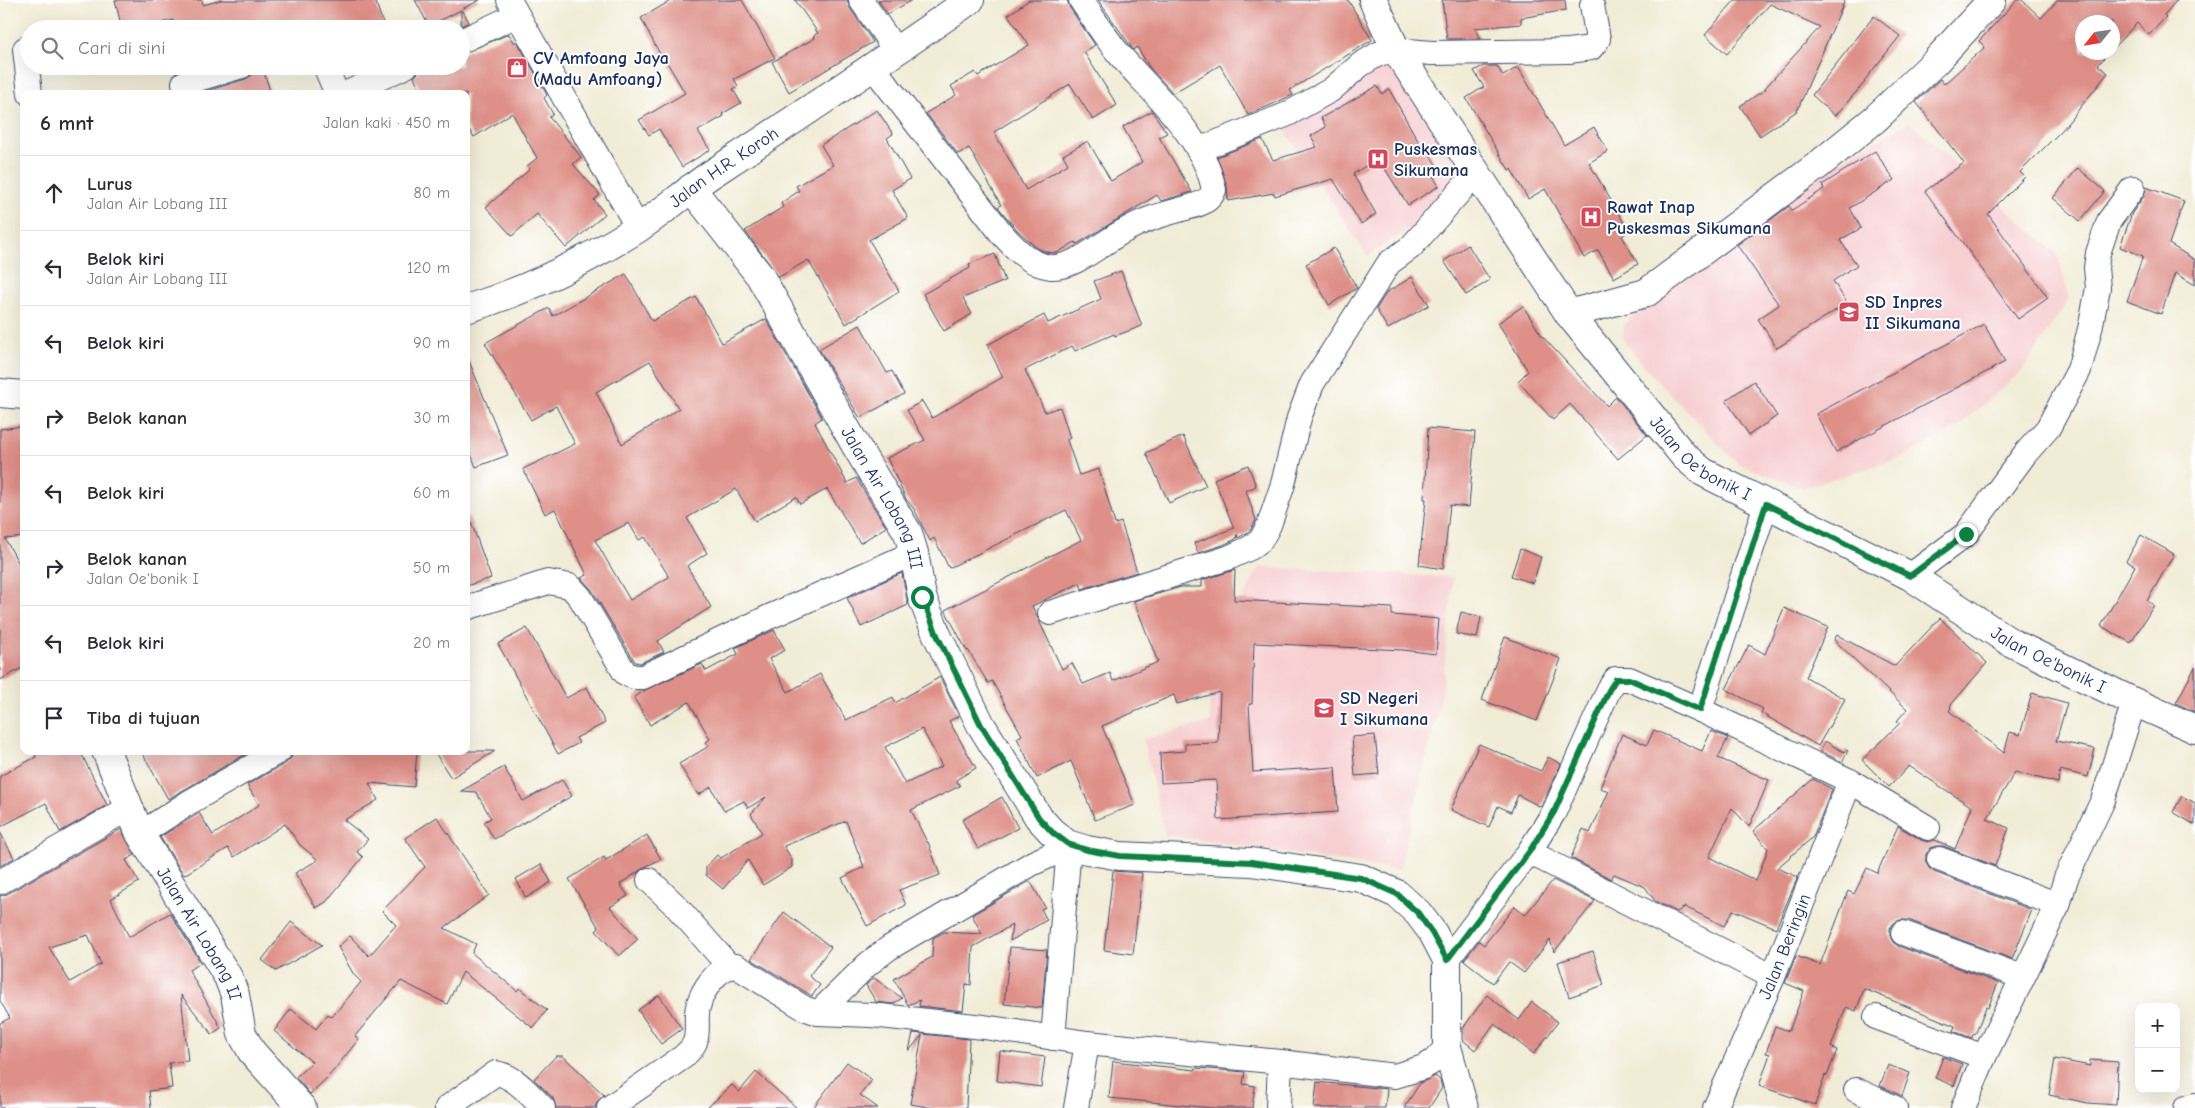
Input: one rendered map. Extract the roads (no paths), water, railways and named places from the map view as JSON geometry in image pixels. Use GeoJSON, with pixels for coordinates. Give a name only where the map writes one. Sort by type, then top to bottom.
{"type":"FeatureCollection","features":[{"type":"Feature","properties":{"kind":"street"},"geometry":{"type":"LineString","coordinates":[[861,0],[896,51]]}},
{"type":"Feature","properties":{"kind":"street","name":"Jalan H.R. Koroh"},"geometry":{"type":"LineString","coordinates":[[470,308],[499,299],[557,273],[638,228],[691,188],[970,0]]}},
{"type":"Feature","properties":{"kind":"street"},"geometry":{"type":"LineString","coordinates":[[873,67],[1002,234],[1020,253],[1036,262],[1052,267],[1070,264],[1125,230],[1140,223],[1208,200],[1214,190],[1198,150],[1171,109],[1118,53],[1081,0]]}},
{"type":"Feature","properties":{"kind":"street","name":"Jalan Oe'bonik I"},"geometry":{"type":"LineString","coordinates":[[1373,0],[1396,50],[1568,314],[1684,456],[1703,472],[1910,576],[2010,642],[2134,702],[2195,729]]}},
{"type":"Feature","properties":{"kind":"street"},"geometry":{"type":"LineString","coordinates":[[1568,314],[1646,293],[1654,288],[1817,166],[1874,119],[1935,62],[1992,0]]}},
{"type":"Feature","properties":{"kind":"street"},"geometry":{"type":"LineString","coordinates":[[1198,150],[1288,114],[1331,90],[1360,65],[1378,54],[1396,50],[1432,53],[1569,51],[1591,48],[1598,39],[1592,5]]}},
{"type":"Feature","properties":{"kind":"street"},"geometry":{"type":"LineString","coordinates":[[470,35],[513,8],[638,228]]}},
{"type":"Feature","properties":{"kind":"street"},"geometry":{"type":"LineString","coordinates":[[28,75],[30,90]]}},
{"type":"Feature","properties":{"kind":"street"},"geometry":{"type":"LineString","coordinates":[[184,83],[211,75]]}},
{"type":"Feature","properties":{"kind":"street"},"geometry":{"type":"LineString","coordinates":[[330,75],[335,90]]}},
{"type":"Feature","properties":{"kind":"street"},"geometry":{"type":"LineString","coordinates":[[355,90],[387,75]]}},
{"type":"Feature","properties":{"kind":"street"},"geometry":{"type":"LineString","coordinates":[[1050,613],[1228,558],[1250,548],[1261,540],[1269,525],[1283,484],[1299,418],[1312,384],[1388,263],[1411,247],[1475,174]]}},
{"type":"Feature","properties":{"kind":"street","name":"Jalan Air Lobang III"},"geometry":{"type":"LineString","coordinates":[[691,188],[760,276],[856,446],[908,533],[914,553],[922,597],[937,635],[981,725],[1039,818],[1068,845],[1087,850],[1120,856],[1251,862],[1361,878],[1397,894],[1418,913],[1447,960],[1447,1047],[1464,1108]]}},
{"type":"Feature","properties":{"kind":"street"},"geometry":{"type":"LineString","coordinates":[[1910,576],[1966,534],[2024,454],[2048,428],[2079,370],[2090,330],[2098,288],[2096,268],[2098,253],[2106,229],[2109,221],[2133,188]]}},
{"type":"Feature","properties":{"kind":"street"},"geometry":{"type":"LineString","coordinates":[[0,393],[20,395]]}},
{"type":"Feature","properties":{"kind":"street"},"geometry":{"type":"LineString","coordinates":[[1700,710],[1766,504]]}},
{"type":"Feature","properties":{"kind":"street"},"geometry":{"type":"LineString","coordinates":[[470,607],[548,582],[570,586],[580,597],[622,669],[634,677],[643,678],[769,617],[914,553]]}},
{"type":"Feature","properties":{"kind":"street"},"geometry":{"type":"LineString","coordinates":[[1447,960],[1529,852],[1554,812],[1609,690],[1616,679],[1629,679],[1700,710],[1850,781],[1928,828]]}},
{"type":"Feature","properties":{"kind":"street"},"geometry":{"type":"LineString","coordinates":[[1962,1108],[1984,1057],[2058,905],[2066,878],[2103,800],[2134,702]]}},
{"type":"Feature","properties":{"kind":"street","name":"Jalan Air Lobang II"},"geometry":{"type":"LineString","coordinates":[[108,755],[140,834],[228,977],[235,995],[242,1034],[252,1052],[302,1108]]}},
{"type":"Feature","properties":{"kind":"street"},"geometry":{"type":"LineString","coordinates":[[140,834],[188,803],[272,755]]}},
{"type":"Feature","properties":{"kind":"street","name":"Jalan Beringin"},"geometry":{"type":"LineString","coordinates":[[1715,1108],[1773,978],[1850,781]]}},
{"type":"Feature","properties":{"kind":"street"},"geometry":{"type":"LineString","coordinates":[[0,882],[129,808]]}},
{"type":"Feature","properties":{"kind":"street"},"geometry":{"type":"LineString","coordinates":[[818,1013],[868,964],[889,948],[1033,863],[1068,845]]}},
{"type":"Feature","properties":{"kind":"street"},"geometry":{"type":"LineString","coordinates":[[1054,1038],[1068,845]]}},
{"type":"Feature","properties":{"kind":"street"},"geometry":{"type":"LineString","coordinates":[[1529,852],[1773,978]]}},
{"type":"Feature","properties":{"kind":"street"},"geometry":{"type":"LineString","coordinates":[[1939,859],[2058,905]]}},
{"type":"Feature","properties":{"kind":"street"},"geometry":{"type":"LineString","coordinates":[[649,880],[676,906],[729,966]]}},
{"type":"Feature","properties":{"kind":"street"},"geometry":{"type":"LineString","coordinates":[[1903,933],[2022,977]]}},
{"type":"Feature","properties":{"kind":"street"},"geometry":{"type":"LineString","coordinates":[[609,1108],[683,1057],[692,1048],[695,1041],[698,1006],[704,993],[718,973],[729,966],[736,966],[804,1008],[818,1013],[871,1015],[984,1027],[1087,1043],[1280,1062],[1395,1076],[1424,1067],[1434,1061],[1447,1047]]}},
{"type":"Feature","properties":{"kind":"street"},"geometry":{"type":"LineString","coordinates":[[1876,1017],[1984,1057]]}},
{"type":"Feature","properties":{"kind":"street"},"geometry":{"type":"LineString","coordinates":[[1076,1108],[1087,1043]]}},
{"type":"Feature","properties":{"kind":"street"},"geometry":{"type":"LineString","coordinates":[[1278,1108],[1280,1062]]}},
{"type":"Feature","properties":{"kind":"street"},"geometry":{"type":"LineString","coordinates":[[447,1108],[496,1073],[504,1074],[516,1082],[543,1108]]}},
{"type":"Feature","properties":{"kind":"street"},"geometry":{"type":"LineString","coordinates":[[1856,1090],[1895,1108]]}},
{"type":"Feature","properties":{"kind":"street"},"geometry":{"type":"LineString","coordinates":[[2186,1108],[2195,1105]]}},
{"type":"Feature","properties":{"kind":"place","name":"CV Amfoang Jaya (Madu Amfoang)"},"geometry":{"type":"Point","coordinates":[517,68]}},
{"type":"Feature","properties":{"kind":"place","name":"Puskesmas Sikumana"},"geometry":{"type":"Point","coordinates":[1378,159]}},
{"type":"Feature","properties":{"kind":"place","name":"Rawat Inap Puskesmas Sikumana"},"geometry":{"type":"Point","coordinates":[1591,217]}},
{"type":"Feature","properties":{"kind":"place","name":"SD Inpres II Sikumana"},"geometry":{"type":"Point","coordinates":[1849,312]}},
{"type":"Feature","properties":{"kind":"place","name":"SD Negeri I Sikumana"},"geometry":{"type":"Point","coordinates":[1324,708]}}]}
